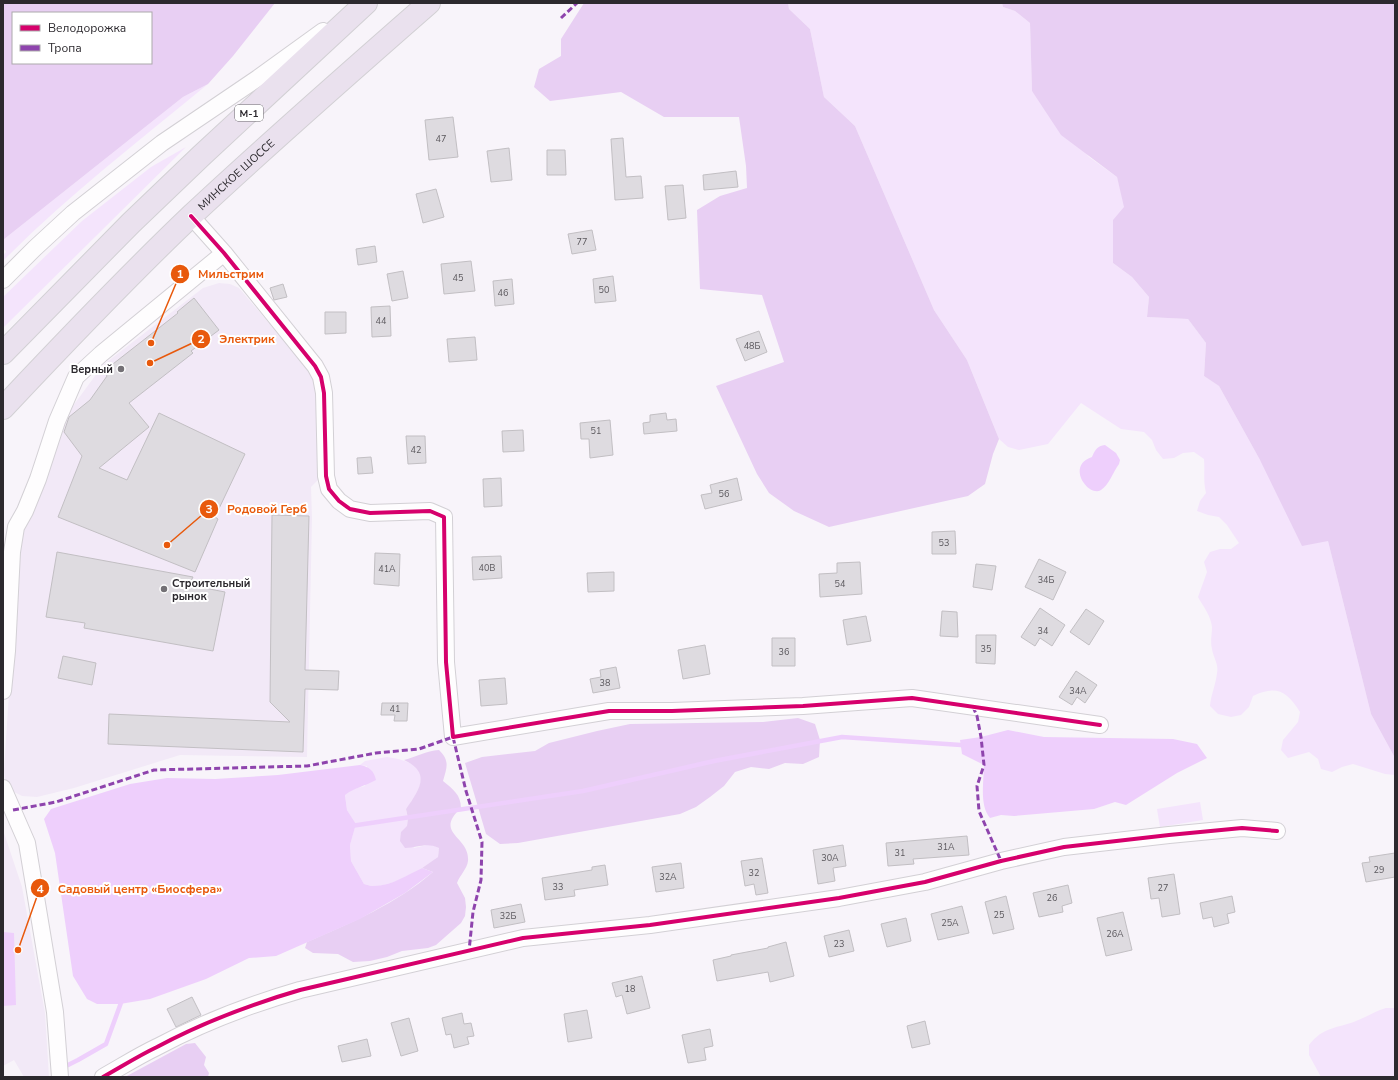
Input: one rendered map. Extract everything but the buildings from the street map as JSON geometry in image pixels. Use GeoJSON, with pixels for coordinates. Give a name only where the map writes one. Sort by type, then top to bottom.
{"type":"FeatureCollection","features":[{"type":"Feature","properties":{"kind":"highway","name":"М-1"},"geometry":{"type":"LineString","coordinates":[[3,353],[131,223],[366,3]]}},
{"type":"Feature","properties":{"kind":"highway","name":"МИНСКОЕ ШОССЕ"},"geometry":{"type":"LineString","coordinates":[[3,408],[191,216],[311,106],[429,3]]}},
{"type":"Feature","properties":{"kind":"street"},"geometry":{"type":"LineString","coordinates":[[3,280],[73,213],[162,143],[258,78],[362,3]]}},
{"type":"Feature","properties":{"kind":"street"},"geometry":{"type":"LineString","coordinates":[[191,216],[224,253],[315,366],[321,377],[324,393],[326,476],[329,489],[339,501],[350,509],[370,513],[430,511],[444,517],[446,662],[453,737],[609,711],[672,711],[803,706],[912,698],[1100,725]]}},
{"type":"Feature","properties":{"kind":"street"},"geometry":{"type":"LineString","coordinates":[[3,692],[7,651],[8,548],[10,531],[25,511],[50,448],[57,421],[76,377],[101,354],[224,253]]}},
{"type":"Feature","properties":{"kind":"street"},"geometry":{"type":"LineString","coordinates":[[3,788],[27,843],[55,1012],[60,1077]]}},
{"type":"Feature","properties":{"kind":"street"},"geometry":{"type":"LineString","coordinates":[[103,1077],[157,1046],[217,1019],[279,996],[523,938],[650,925],[839,898],[925,882],[1001,861],[1064,847],[1242,828],[1277,831]]}},
{"type":"Feature","properties":{"kind":"shaded area"},"geometry":{"type":"Polygon","coordinates":[[[3,3],[275,3],[233,56],[208,84],[183,97],[3,240],[3,3]]]}},
{"type":"Feature","properties":{"kind":"shaded area"},"geometry":{"type":"Polygon","coordinates":[[[584,3],[788,3],[789,9],[810,29],[824,97],[855,126],[934,310],[967,360],[999,439],[993,454],[985,484],[968,496],[829,527],[794,511],[769,493],[757,474],[716,386],[784,362],[762,295],[700,289],[697,210],[720,196],[747,188],[746,166],[739,117],[664,117],[621,92],[550,101],[534,87],[539,69],[561,56],[561,39],[584,3]]]}},
{"type":"Feature","properties":{"kind":"shaded area"},"geometry":{"type":"Polygon","coordinates":[[[788,3],[1002,3],[1003,7],[1015,11],[1030,23],[1032,91],[1089,157],[1117,177],[1125,207],[1113,263],[1132,277],[1149,297],[1147,317],[1188,319],[1206,343],[1204,376],[1219,386],[1260,460],[1328,541],[1371,714],[1395,758],[1395,775],[1385,774],[1353,764],[1332,772],[1321,769],[1318,759],[1309,752],[1288,758],[1281,750],[1283,740],[1298,722],[1300,712],[1290,699],[1280,692],[1268,691],[1253,696],[1249,707],[1241,715],[1231,717],[1218,714],[1210,706],[1217,664],[1211,646],[1212,627],[1210,619],[1198,597],[1207,572],[1204,562],[1210,552],[1220,549],[1231,549],[1239,543],[1227,525],[1219,517],[1197,511],[1200,501],[1206,493],[1204,480],[1204,459],[1194,452],[1183,453],[1174,458],[1163,459],[1156,450],[1152,440],[1144,432],[1121,429],[1081,403],[1048,444],[1019,450],[1008,447],[999,439],[967,360],[934,310],[855,126],[824,97],[810,29],[789,9],[788,3]]]}},
{"type":"Feature","properties":{"kind":"shaded area"},"geometry":{"type":"Polygon","coordinates":[[[1002,3],[1395,3],[1395,758],[1371,714],[1328,541],[1302,546],[1260,460],[1219,386],[1204,376],[1206,343],[1188,319],[1147,317],[1149,297],[1132,277],[1113,263],[1113,220],[1124,207],[1117,177],[1061,135],[1032,91],[1030,23],[1015,11],[1003,7],[1002,3]]]}},
{"type":"Feature","properties":{"kind":"shaded area"},"geometry":{"type":"Polygon","coordinates":[[[208,84],[77,192],[3,261],[3,255],[6,252],[3,248],[3,240],[183,97],[208,84]]]}},
{"type":"Feature","properties":{"kind":"shaded area"},"geometry":{"type":"Polygon","coordinates":[[[186,147],[3,328],[3,297],[82,221],[151,167],[186,147]]]}},
{"type":"Feature","properties":{"kind":"shaded area","name":"Строительный рынок"},"geometry":{"type":"Polygon","coordinates":[[[219,283],[230,284],[239,288],[315,377],[318,387],[319,479],[311,487],[312,518],[307,757],[180,755],[74,788],[37,797],[22,796],[12,791],[5,783],[4,770],[12,648],[23,529],[51,464],[59,425],[103,365],[203,288],[219,283]]]}},
{"type":"Feature","properties":{"kind":"shaded area"},"geometry":{"type":"Polygon","coordinates":[[[1105,445],[1116,453],[1120,460],[1104,488],[1096,491],[1091,489],[1082,480],[1080,467],[1084,461],[1092,457],[1094,452],[1100,446],[1105,445]]]}},
{"type":"Feature","properties":{"kind":"shaded area"},"geometry":{"type":"Polygon","coordinates":[[[798,718],[815,724],[820,740],[819,757],[803,764],[785,763],[769,769],[751,767],[735,772],[724,786],[710,797],[696,807],[680,814],[518,843],[500,844],[486,834],[465,763],[482,757],[535,751],[549,743],[630,724],[763,722],[798,718]]]}},
{"type":"Feature","properties":{"kind":"shaded area"},"geometry":{"type":"Polygon","coordinates":[[[1008,730],[1044,737],[1173,739],[1197,744],[1207,758],[1177,773],[1126,805],[1115,802],[1094,809],[1014,816],[1001,815],[990,818],[984,806],[983,800],[984,765],[962,754],[960,740],[981,737],[1008,730]]]}},
{"type":"Feature","properties":{"kind":"shaded area"},"geometry":{"type":"Polygon","coordinates":[[[439,750],[445,758],[447,764],[443,781],[456,793],[461,803],[461,808],[453,817],[451,830],[464,846],[468,861],[457,883],[465,898],[466,907],[465,916],[461,923],[436,945],[428,948],[402,951],[387,957],[370,961],[353,962],[338,954],[313,953],[305,948],[307,942],[373,912],[404,894],[433,872],[422,868],[438,857],[439,848],[426,845],[405,848],[400,841],[401,832],[407,826],[408,818],[406,809],[415,795],[420,782],[418,770],[404,760],[439,750]]]}},
{"type":"Feature","properties":{"kind":"shaded area"},"geometry":{"type":"Polygon","coordinates":[[[387,757],[400,759],[412,765],[420,774],[421,780],[419,788],[406,809],[408,818],[407,826],[414,848],[431,844],[439,848],[438,857],[422,868],[393,882],[373,886],[364,884],[351,861],[350,845],[356,824],[347,810],[345,794],[354,789],[365,786],[367,766],[360,765],[365,761],[387,757]]]}},
{"type":"Feature","properties":{"kind":"shaded area"},"geometry":{"type":"Polygon","coordinates":[[[360,765],[371,770],[376,780],[345,795],[347,810],[356,824],[350,845],[351,861],[364,884],[379,886],[387,884],[422,868],[433,872],[405,893],[360,919],[276,956],[249,958],[206,979],[150,999],[120,1004],[97,1004],[87,999],[73,976],[55,853],[44,819],[51,809],[130,784],[167,778],[215,779],[278,775],[360,765]]]}},
{"type":"Feature","properties":{"kind":"shaded area"},"geometry":{"type":"Polygon","coordinates":[[[1200,802],[1203,820],[1160,827],[1157,809],[1200,802]]]}},
{"type":"Feature","properties":{"kind":"shaded area"},"geometry":{"type":"Polygon","coordinates":[[[3,830],[22,887],[45,1013],[49,1077],[24,1077],[14,1060],[3,1066],[3,830]]]}},
{"type":"Feature","properties":{"kind":"shaded area"},"geometry":{"type":"Polygon","coordinates":[[[3,932],[14,933],[16,1005],[3,1006],[3,932]]]}},
{"type":"Feature","properties":{"kind":"shaded area"},"geometry":{"type":"Polygon","coordinates":[[[1386,1008],[1395,1008],[1395,1077],[1321,1077],[1309,1055],[1309,1045],[1325,1031],[1349,1024],[1386,1008]]]}},
{"type":"Feature","properties":{"kind":"shaded area"},"geometry":{"type":"Polygon","coordinates":[[[195,1043],[206,1057],[204,1065],[209,1073],[208,1077],[125,1077],[186,1044],[195,1043]]]}},
{"type":"Feature","properties":{"kind":"waterway"},"geometry":{"type":"LineString","coordinates":[[351,826],[583,791],[714,761],[842,737],[961,745]]}},
{"type":"Feature","properties":{"kind":"waterway"},"geometry":{"type":"LineString","coordinates":[[66,1066],[106,1044],[122,1000]]}},
{"type":"Feature","properties":{"kind":"marked path"},"geometry":{"type":"LineString","coordinates":[[561,18],[577,3]]}},
{"type":"Feature","properties":{"kind":"marked path"},"geometry":{"type":"LineString","coordinates":[[973,707],[977,716],[981,737],[984,765],[977,786],[979,811],[1001,861]]}},
{"type":"Feature","properties":{"kind":"marked path"},"geometry":{"type":"LineString","coordinates":[[13,810],[56,802],[154,770],[307,766],[376,753],[419,749],[453,737],[466,791],[482,842],[481,880],[473,912],[469,951]]}},
{"type":"Feature","properties":{"kind":"cycle path"},"geometry":{"type":"LineString","coordinates":[[191,216],[224,253],[315,366],[321,377],[324,393],[326,476],[329,489],[339,501],[350,509],[370,513],[430,511],[444,517],[446,662],[453,737],[609,711],[672,711],[803,706],[912,698],[1100,725]]}},
{"type":"Feature","properties":{"kind":"cycle path"},"geometry":{"type":"LineString","coordinates":[[103,1077],[143,1054],[191,1030],[263,1002],[300,990],[523,938],[650,925],[839,898],[925,882],[1001,861],[1064,847],[1242,828],[1277,831]]}},
{"type":"Feature","properties":{"kind":"place","name":"Мильстрим"},"geometry":{"type":"Point","coordinates":[151,343]}},
{"type":"Feature","properties":{"kind":"place","name":"Электрик"},"geometry":{"type":"Point","coordinates":[150,363]}},
{"type":"Feature","properties":{"kind":"place","name":"Верный"},"geometry":{"type":"Point","coordinates":[121,369]}},
{"type":"Feature","properties":{"kind":"place","name":"Родовой Герб"},"geometry":{"type":"Point","coordinates":[167,545]}},
{"type":"Feature","properties":{"kind":"place","name":"Строительный рынок"},"geometry":{"type":"Point","coordinates":[164,589]}},
{"type":"Feature","properties":{"kind":"place","name":"Садовый центр «Биосфера»"},"geometry":{"type":"Point","coordinates":[18,950]}}]}
